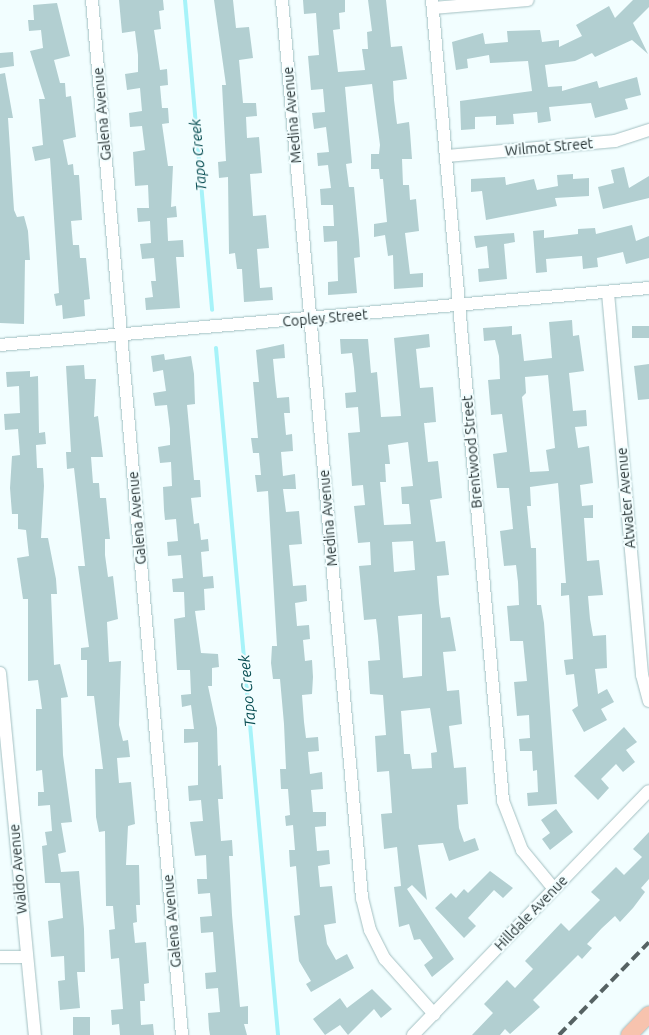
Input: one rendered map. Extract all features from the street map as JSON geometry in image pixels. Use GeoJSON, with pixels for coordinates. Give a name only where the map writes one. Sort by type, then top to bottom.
{"type":"FeatureCollection","features":[{"type":"Feature","properties":{"kind":"main road"},"geometry":{"type":"LineString","coordinates":[[628,1035],[649,1014]]}},
{"type":"Feature","properties":{"kind":"street","name":"Galena Avenue"},"geometry":{"type":"LineString","coordinates":[[92,0],[182,1035]]}},
{"type":"Feature","properties":{"kind":"street","name":"Medina Avenue"},"geometry":{"type":"LineString","coordinates":[[282,0],[362,898],[370,930],[385,959],[434,1014]]}},
{"type":"Feature","properties":{"kind":"street"},"geometry":{"type":"LineString","coordinates":[[433,4],[528,0]]}},
{"type":"Feature","properties":{"kind":"street","name":"Brentwood Street"},"geometry":{"type":"LineString","coordinates":[[433,4],[503,801],[522,850],[554,889]]}},
{"type":"Feature","properties":{"kind":"street","name":"Wilmot Street"},"geometry":{"type":"LineString","coordinates":[[447,156],[615,141],[649,130]]}},
{"type":"Feature","properties":{"kind":"street","name":"Copley Street"},"geometry":{"type":"LineString","coordinates":[[0,345],[121,336],[649,288]]}},
{"type":"Feature","properties":{"kind":"street","name":"Atwater Avenue"},"geometry":{"type":"LineString","coordinates":[[608,293],[642,675],[649,701]]}},
{"type":"Feature","properties":{"kind":"street","name":"Waldo Avenue"},"geometry":{"type":"LineString","coordinates":[[0,673],[6,806],[35,1035]]}},
{"type":"Feature","properties":{"kind":"street","name":"Hilldale Avenue"},"geometry":{"type":"LineString","coordinates":[[413,1035],[649,791]]}},
{"type":"Feature","properties":{"kind":"street"},"geometry":{"type":"LineString","coordinates":[[0,957],[26,957]]}},
{"type":"Feature","properties":{"kind":"building"},"geometry":{"type":"Polygon","coordinates":[[[119,0],[163,0],[164,10],[159,11],[161,29],[154,30],[160,70],[167,69],[168,85],[160,86],[162,108],[168,108],[169,123],[162,124],[168,166],[173,166],[171,207],[176,206],[177,217],[167,218],[168,241],[183,240],[184,257],[176,257],[180,308],[146,310],[145,298],[153,297],[151,281],[156,281],[154,258],[142,259],[140,244],[151,243],[150,221],[138,222],[137,208],[149,208],[148,185],[135,186],[133,152],[145,150],[142,126],[130,127],[129,113],[142,111],[140,88],[127,90],[125,74],[138,72],[138,55],[135,31],[122,33],[119,0]]]}},
{"type":"Feature","properties":{"kind":"building"},"geometry":{"type":"Polygon","coordinates":[[[214,0],[233,0],[236,28],[249,27],[253,58],[239,60],[243,103],[256,103],[257,116],[246,117],[247,138],[259,137],[262,173],[250,174],[253,216],[266,215],[269,248],[257,249],[260,288],[272,287],[273,300],[244,302],[242,269],[237,269],[235,253],[229,254],[228,177],[219,178],[218,162],[226,161],[222,85],[226,85],[214,0]]]}},
{"type":"Feature","properties":{"kind":"building"},"geometry":{"type":"Polygon","coordinates":[[[303,0],[345,0],[345,12],[339,13],[340,29],[333,30],[338,72],[365,70],[362,49],[368,49],[367,32],[372,31],[368,0],[386,0],[391,47],[402,46],[407,79],[393,81],[397,124],[409,122],[412,159],[402,159],[403,185],[409,185],[410,200],[416,199],[419,231],[405,233],[410,274],[423,273],[423,287],[394,289],[393,255],[388,256],[385,235],[374,237],[374,224],[387,222],[383,179],[380,179],[379,169],[371,169],[371,154],[379,154],[380,145],[372,84],[345,87],[352,163],[346,164],[349,187],[354,187],[360,257],[354,258],[357,293],[328,295],[328,282],[338,281],[337,241],[324,242],[323,226],[334,226],[333,205],[321,205],[320,189],[331,188],[328,165],[318,166],[317,153],[329,152],[326,127],[314,129],[312,113],[325,112],[323,89],[311,90],[308,56],[319,55],[316,13],[304,14],[303,0]]]}},
{"type":"Feature","properties":{"kind":"building"},"geometry":{"type":"Polygon","coordinates":[[[633,0],[649,0],[649,7],[633,23],[648,54],[632,40],[595,57],[592,53],[575,61],[545,65],[548,87],[562,86],[562,91],[597,81],[599,88],[637,77],[641,95],[625,99],[628,109],[595,118],[591,103],[549,107],[551,121],[538,123],[537,112],[513,114],[514,124],[496,125],[496,116],[475,117],[475,129],[461,130],[460,101],[532,91],[528,61],[490,63],[489,55],[467,59],[468,68],[456,70],[452,42],[483,33],[485,44],[508,42],[507,31],[540,30],[542,42],[559,40],[559,47],[582,36],[576,25],[609,6],[615,18],[633,0]]]}},
{"type":"Feature","properties":{"kind":"building"},"geometry":{"type":"Polygon","coordinates":[[[57,3],[70,56],[54,60],[60,83],[65,83],[66,97],[71,96],[76,137],[63,140],[68,165],[73,164],[74,175],[79,175],[82,220],[71,221],[73,245],[79,245],[80,258],[86,258],[90,299],[84,300],[85,316],[63,319],[62,305],[56,306],[54,294],[59,293],[50,158],[35,161],[32,147],[43,145],[39,99],[45,99],[30,51],[43,48],[41,30],[29,31],[28,20],[34,20],[33,5],[57,3]]]}},
{"type":"Feature","properties":{"kind":"building"},"geometry":{"type":"Polygon","coordinates":[[[13,52],[14,66],[0,68],[0,53],[13,52]]]}},
{"type":"Feature","properties":{"kind":"building"},"geometry":{"type":"Polygon","coordinates":[[[5,73],[13,118],[8,118],[14,210],[17,217],[24,216],[28,231],[30,260],[25,260],[24,324],[0,323],[0,74],[5,73]]]}},
{"type":"Feature","properties":{"kind":"building"},"geometry":{"type":"Polygon","coordinates":[[[624,167],[629,188],[649,176],[649,198],[603,209],[598,187],[614,183],[611,170],[624,167]]]}},
{"type":"Feature","properties":{"kind":"building"},"geometry":{"type":"Polygon","coordinates":[[[573,174],[573,179],[589,178],[589,196],[555,198],[557,206],[486,220],[482,191],[471,192],[471,179],[505,177],[506,185],[534,179],[537,190],[558,186],[557,175],[573,174]]]}},
{"type":"Feature","properties":{"kind":"building"},"geometry":{"type":"Polygon","coordinates":[[[632,225],[636,241],[649,236],[649,258],[626,264],[623,252],[597,258],[598,267],[583,269],[582,256],[546,259],[547,272],[536,273],[533,231],[544,230],[544,238],[578,234],[578,229],[595,228],[596,234],[632,225]]]}},
{"type":"Feature","properties":{"kind":"building"},"geometry":{"type":"Polygon","coordinates":[[[514,233],[515,242],[504,244],[507,279],[479,282],[478,269],[489,268],[487,246],[476,248],[474,236],[514,233]]]}},
{"type":"Feature","properties":{"kind":"building"},"geometry":{"type":"Polygon","coordinates":[[[572,320],[573,336],[579,335],[584,371],[569,373],[573,411],[586,410],[587,426],[575,427],[578,448],[589,446],[593,483],[580,485],[582,506],[593,505],[593,518],[584,518],[587,561],[599,560],[603,595],[588,596],[590,619],[593,636],[606,635],[607,668],[595,669],[598,694],[607,689],[614,702],[601,709],[607,720],[584,732],[572,710],[578,706],[574,674],[566,675],[564,660],[573,659],[569,595],[561,596],[561,583],[566,583],[558,483],[530,487],[531,506],[527,506],[531,548],[536,548],[537,605],[541,605],[544,623],[557,804],[528,806],[527,793],[538,792],[537,770],[533,771],[532,751],[520,751],[519,739],[530,738],[529,715],[517,716],[514,682],[527,681],[523,641],[510,641],[507,606],[519,605],[518,582],[516,565],[504,566],[500,531],[513,529],[509,488],[497,488],[493,454],[507,452],[502,414],[491,415],[488,380],[500,379],[499,356],[495,340],[484,341],[483,328],[512,326],[512,335],[521,334],[524,361],[552,358],[549,322],[572,320]],[[548,375],[525,377],[526,393],[522,397],[530,472],[549,471],[546,450],[555,448],[548,375]]]}},
{"type":"Feature","properties":{"kind":"building"},"geometry":{"type":"Polygon","coordinates":[[[632,326],[649,326],[649,338],[632,338],[632,326]]]}},
{"type":"Feature","properties":{"kind":"building"},"geometry":{"type":"Polygon","coordinates":[[[429,334],[430,347],[416,349],[420,388],[433,387],[436,422],[424,423],[428,462],[438,461],[442,498],[430,500],[436,542],[445,541],[449,575],[437,576],[441,618],[450,617],[456,651],[443,652],[447,691],[459,690],[462,724],[449,726],[454,768],[466,767],[468,804],[457,805],[459,828],[464,842],[475,838],[479,850],[449,861],[443,843],[418,845],[427,900],[412,885],[407,889],[454,959],[432,977],[424,965],[433,958],[420,939],[414,940],[409,924],[399,927],[394,887],[401,886],[397,847],[384,849],[381,814],[392,813],[389,771],[377,772],[375,736],[386,735],[383,695],[370,694],[368,661],[380,660],[378,636],[376,619],[364,620],[359,566],[371,565],[370,542],[358,543],[354,506],[365,505],[363,485],[352,486],[348,433],[360,432],[358,407],[346,408],[345,393],[356,392],[354,368],[352,353],[341,354],[340,339],[368,339],[371,373],[377,372],[381,417],[401,416],[394,338],[429,334]],[[408,442],[388,445],[390,464],[385,464],[386,482],[380,482],[384,525],[411,524],[409,504],[402,504],[401,487],[413,486],[408,442]],[[413,541],[392,542],[394,572],[415,570],[413,541]],[[422,614],[398,616],[403,678],[422,676],[422,614]],[[430,708],[401,711],[404,754],[410,754],[412,769],[432,768],[431,753],[437,752],[430,708]]]}},
{"type":"Feature","properties":{"kind":"building"},"geometry":{"type":"Polygon","coordinates":[[[284,344],[285,358],[273,359],[277,398],[289,397],[290,413],[284,413],[286,435],[292,434],[293,451],[281,452],[283,476],[295,474],[296,489],[283,489],[286,512],[299,511],[302,544],[289,545],[293,586],[306,585],[307,601],[295,603],[297,626],[309,625],[310,639],[303,640],[305,661],[312,660],[312,694],[302,695],[304,722],[306,738],[318,737],[319,751],[308,752],[310,774],[322,772],[323,789],[311,790],[313,812],[326,812],[326,826],[315,827],[317,851],[329,850],[330,864],[318,866],[320,887],[332,886],[336,923],[324,925],[327,944],[336,960],[347,954],[354,968],[311,992],[306,984],[311,981],[299,961],[294,916],[300,915],[296,866],[290,867],[289,850],[295,850],[293,825],[286,826],[285,816],[290,815],[288,789],[281,789],[280,769],[286,769],[280,679],[273,679],[271,663],[272,646],[277,646],[268,491],[257,492],[255,475],[261,475],[259,453],[253,453],[251,438],[258,438],[253,382],[259,382],[256,350],[284,344]]]}},
{"type":"Feature","properties":{"kind":"building"},"geometry":{"type":"Polygon","coordinates":[[[164,354],[165,360],[191,356],[194,374],[195,404],[187,405],[194,480],[200,480],[201,497],[191,498],[194,524],[199,523],[201,540],[208,539],[209,551],[201,552],[203,577],[213,576],[214,588],[204,589],[205,610],[195,611],[201,653],[218,654],[219,667],[212,668],[212,686],[208,686],[217,728],[218,766],[221,765],[223,799],[218,799],[221,841],[232,840],[233,856],[229,856],[232,915],[240,1007],[248,1006],[248,1024],[244,1024],[247,1035],[210,1035],[209,1029],[208,1013],[220,1012],[218,988],[206,989],[205,973],[216,972],[213,932],[201,933],[200,917],[212,916],[210,893],[198,894],[197,879],[207,879],[206,855],[195,856],[190,822],[203,821],[201,800],[189,801],[188,786],[198,785],[198,742],[184,743],[184,729],[194,729],[191,705],[182,707],[181,695],[191,694],[190,670],[177,670],[174,619],[185,617],[184,592],[173,592],[172,579],[183,578],[181,555],[168,556],[167,542],[178,541],[176,519],[165,520],[164,510],[163,487],[172,486],[171,462],[160,463],[158,447],[170,445],[170,429],[167,405],[155,406],[153,393],[166,391],[163,370],[153,372],[151,356],[164,354]]]}},
{"type":"Feature","properties":{"kind":"building"},"geometry":{"type":"Polygon","coordinates":[[[649,364],[649,399],[638,400],[634,366],[649,364]]]}},
{"type":"Feature","properties":{"kind":"building"},"geometry":{"type":"Polygon","coordinates":[[[84,365],[85,379],[96,379],[94,417],[98,416],[103,457],[91,457],[93,483],[99,483],[100,498],[106,498],[110,539],[105,539],[105,555],[108,577],[113,576],[118,619],[107,622],[109,662],[121,661],[119,725],[123,741],[128,740],[130,757],[117,758],[119,783],[131,782],[135,824],[128,826],[126,865],[139,865],[140,905],[136,905],[137,922],[133,923],[135,943],[146,942],[149,983],[144,984],[145,1001],[140,1001],[141,1025],[153,1024],[154,1035],[120,1035],[119,1024],[112,1025],[111,1010],[123,1009],[119,958],[111,959],[109,930],[115,929],[113,906],[106,906],[105,831],[99,832],[96,817],[95,769],[103,769],[94,696],[87,696],[87,660],[81,660],[81,648],[89,647],[78,566],[85,566],[74,468],[67,469],[66,452],[71,452],[66,366],[84,365]]]}},
{"type":"Feature","properties":{"kind":"building"},"geometry":{"type":"Polygon","coordinates":[[[30,371],[30,377],[38,376],[39,433],[45,432],[46,444],[36,445],[37,468],[43,468],[44,486],[41,538],[48,538],[56,579],[57,594],[51,594],[54,665],[60,664],[68,697],[61,698],[63,755],[72,822],[61,823],[66,852],[58,854],[61,872],[79,871],[84,929],[85,972],[77,972],[80,1008],[60,1010],[58,981],[65,980],[64,956],[51,957],[48,921],[63,918],[60,883],[45,883],[42,846],[47,845],[45,832],[52,831],[50,805],[38,806],[38,792],[44,792],[42,770],[36,771],[36,709],[42,709],[38,680],[28,681],[28,599],[23,599],[17,558],[29,556],[26,530],[18,529],[18,514],[12,514],[10,488],[12,456],[20,455],[18,429],[5,430],[4,414],[20,413],[19,386],[7,387],[6,372],[30,371]]]}},
{"type":"Feature","properties":{"kind":"building"},"geometry":{"type":"Polygon","coordinates":[[[624,727],[637,742],[626,750],[635,762],[623,772],[616,764],[601,779],[609,788],[598,800],[574,776],[624,727]]]}},
{"type":"Feature","properties":{"kind":"building"},"geometry":{"type":"Polygon","coordinates":[[[556,809],[573,832],[550,850],[542,839],[550,833],[541,820],[556,809]]]}},
{"type":"Feature","properties":{"kind":"building"},"geometry":{"type":"Polygon","coordinates":[[[649,832],[649,879],[641,888],[645,892],[633,908],[620,922],[615,916],[602,928],[587,944],[592,948],[582,959],[578,955],[533,1000],[540,1007],[510,1034],[505,1029],[500,1035],[472,1035],[493,1013],[484,1004],[507,980],[515,988],[533,969],[525,961],[561,923],[569,931],[600,900],[591,892],[616,867],[624,875],[642,857],[633,849],[649,832]]]}},
{"type":"Feature","properties":{"kind":"building"},"geometry":{"type":"Polygon","coordinates":[[[490,871],[513,888],[503,898],[494,890],[468,918],[476,926],[464,938],[435,908],[451,893],[456,898],[464,889],[468,893],[490,871]]]}},
{"type":"Feature","properties":{"kind":"building"},"geometry":{"type":"Polygon","coordinates":[[[372,989],[392,1009],[381,1018],[374,1009],[348,1035],[340,1025],[325,1035],[313,1019],[340,998],[347,1008],[372,989]]]}},
{"type":"Feature","properties":{"kind":"building"},"geometry":{"type":"Polygon","coordinates":[[[73,1017],[90,1017],[90,1035],[73,1035],[73,1017]]]}},
{"type":"Feature","properties":{"kind":"waterway","name":"Tapo Creek"},"geometry":{"type":"LineString","coordinates":[[185,0],[212,310]]}},
{"type":"Feature","properties":{"kind":"waterway","name":"Tapo Creek"},"geometry":{"type":"LineString","coordinates":[[216,348],[278,1035]]}},
{"type":"Feature","properties":{"kind":"railway"},"geometry":{"type":"LineString","coordinates":[[559,1035],[649,942]]}}]}
